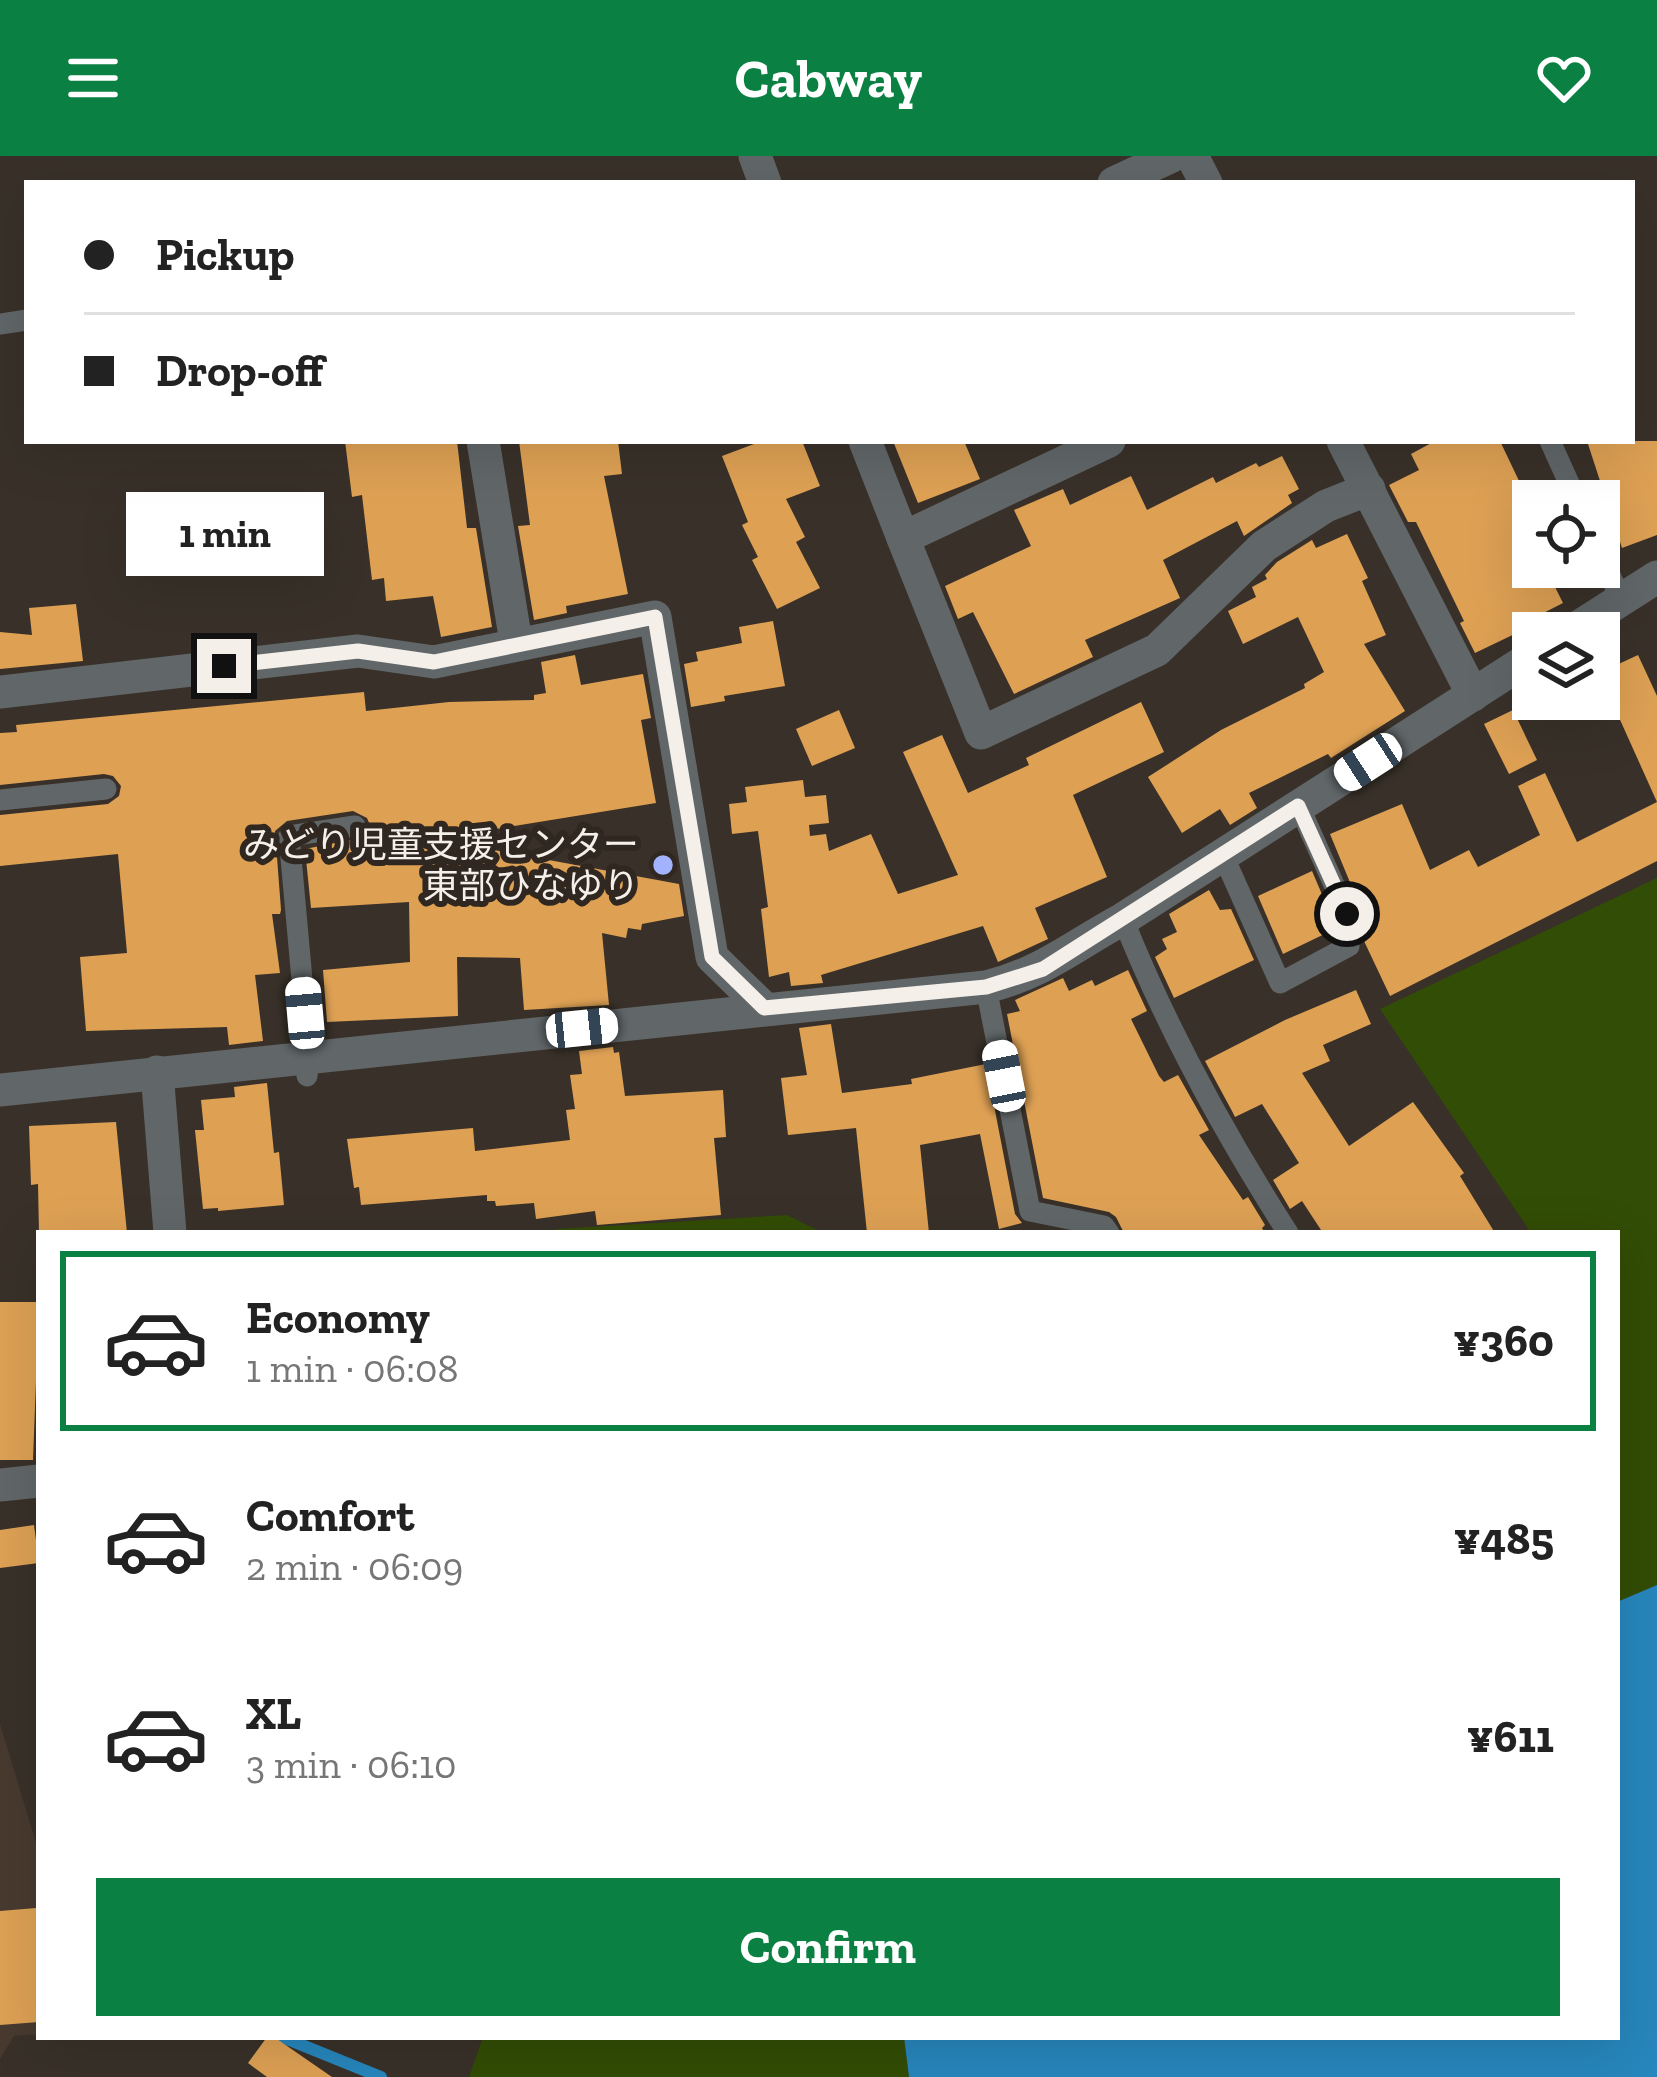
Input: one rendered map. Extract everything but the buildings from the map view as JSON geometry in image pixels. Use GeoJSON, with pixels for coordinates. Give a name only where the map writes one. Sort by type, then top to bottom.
{"type":"FeatureCollection","features":[{"type":"Feature","properties":{"kind":"street"},"geometry":{"type":"LineString","coordinates":[[1120,180],[1172,156]]}},
{"type":"Feature","properties":{"kind":"street"},"geometry":{"type":"LineString","coordinates":[[483,444],[516,642]]}},
{"type":"Feature","properties":{"kind":"street"},"geometry":{"type":"LineString","coordinates":[[866,444],[981,733],[1157,650],[1264,546],[1326,506],[1369,489]]}},
{"type":"Feature","properties":{"kind":"street"},"geometry":{"type":"LineString","coordinates":[[903,538],[1103,444]]}},
{"type":"Feature","properties":{"kind":"street"},"geometry":{"type":"LineString","coordinates":[[1345,444],[1473,695]]}},
{"type":"Feature","properties":{"kind":"street"},"geometry":{"type":"LineString","coordinates":[[1602,612],[1657,577]]}},
{"type":"Feature","properties":{"kind":"street"},"geometry":{"type":"LineString","coordinates":[[0,692],[358,651],[434,662],[655,617],[712,957],[764,1008]]}},
{"type":"Feature","properties":{"kind":"street"},"geometry":{"type":"LineString","coordinates":[[0,1090],[158,1072],[308,1067],[764,1008],[986,987],[1043,969],[1512,670]]}},
{"type":"Feature","properties":{"kind":"street"},"geometry":{"type":"LineString","coordinates":[[158,1072],[170,1230]]}},
{"type":"Feature","properties":{"kind":"street"},"geometry":{"type":"LineString","coordinates":[[0,1485],[36,1481]]}},
{"type":"Feature","properties":{"kind":"lane"},"geometry":{"type":"LineString","coordinates":[[1551,444],[1568,480]]}},
{"type":"Feature","properties":{"kind":"lane"},"geometry":{"type":"LineString","coordinates":[[1616,588],[1621,600]]}},
{"type":"Feature","properties":{"kind":"lane"},"geometry":{"type":"LineString","coordinates":[[0,800],[106,789]]}},
{"type":"Feature","properties":{"kind":"lane"},"geometry":{"type":"LineString","coordinates":[[1223,855],[1280,983],[1349,946],[1347,914],[1298,806]]}},
{"type":"Feature","properties":{"kind":"lane"},"geometry":{"type":"LineString","coordinates":[[308,1067],[289,836],[355,826]]}},
{"type":"Feature","properties":{"kind":"lane"},"geometry":{"type":"LineString","coordinates":[[1123,919],[1149,984],[1233,1147],[1286,1230]]}},
{"type":"Feature","properties":{"kind":"lane"},"geometry":{"type":"LineString","coordinates":[[986,987],[1030,1210],[1106,1230]]}},
{"type":"Feature","properties":{"kind":"shaded area"},"geometry":{"type":"Polygon","coordinates":[[[0,1724],[36,1843],[36,2034],[14,2036],[0,2059],[0,1724]]]}},
{"type":"Feature","properties":{"kind":"green space"},"geometry":{"type":"Polygon","coordinates":[[[1657,878],[1657,1585],[1620,1601],[1620,1230],[1529,1230],[1380,1009],[1657,878]]]}},
{"type":"Feature","properties":{"kind":"green space"},"geometry":{"type":"Polygon","coordinates":[[[787,1215],[817,1230],[556,1230],[787,1215]]]}},
{"type":"Feature","properties":{"kind":"green space"},"geometry":{"type":"Polygon","coordinates":[[[482,2040],[904,2040],[909,2077],[469,2077],[482,2040]]]}},
{"type":"Feature","properties":{"kind":"water"},"geometry":{"type":"Polygon","coordinates":[[[1657,1585],[1657,2077],[909,2077],[904,2040],[1620,2040],[1620,1601],[1657,1585]]]}},
{"type":"Feature","properties":{"kind":"waterway"},"geometry":{"type":"LineString","coordinates":[[289,2040],[381,2077]]}},
{"type":"Feature","properties":{"kind":"place","name":"みどり児童支援センター 東部ひなゆり"},"geometry":{"type":"Point","coordinates":[663,865]}},
{"type":"Feature","properties":{"kind":"route"},"geometry":{"type":"LineString","coordinates":[[224,666],[358,651],[434,662],[655,617],[712,957],[764,1008],[986,987],[1020,979],[1043,969],[1298,806],[1347,914]]}}]}
